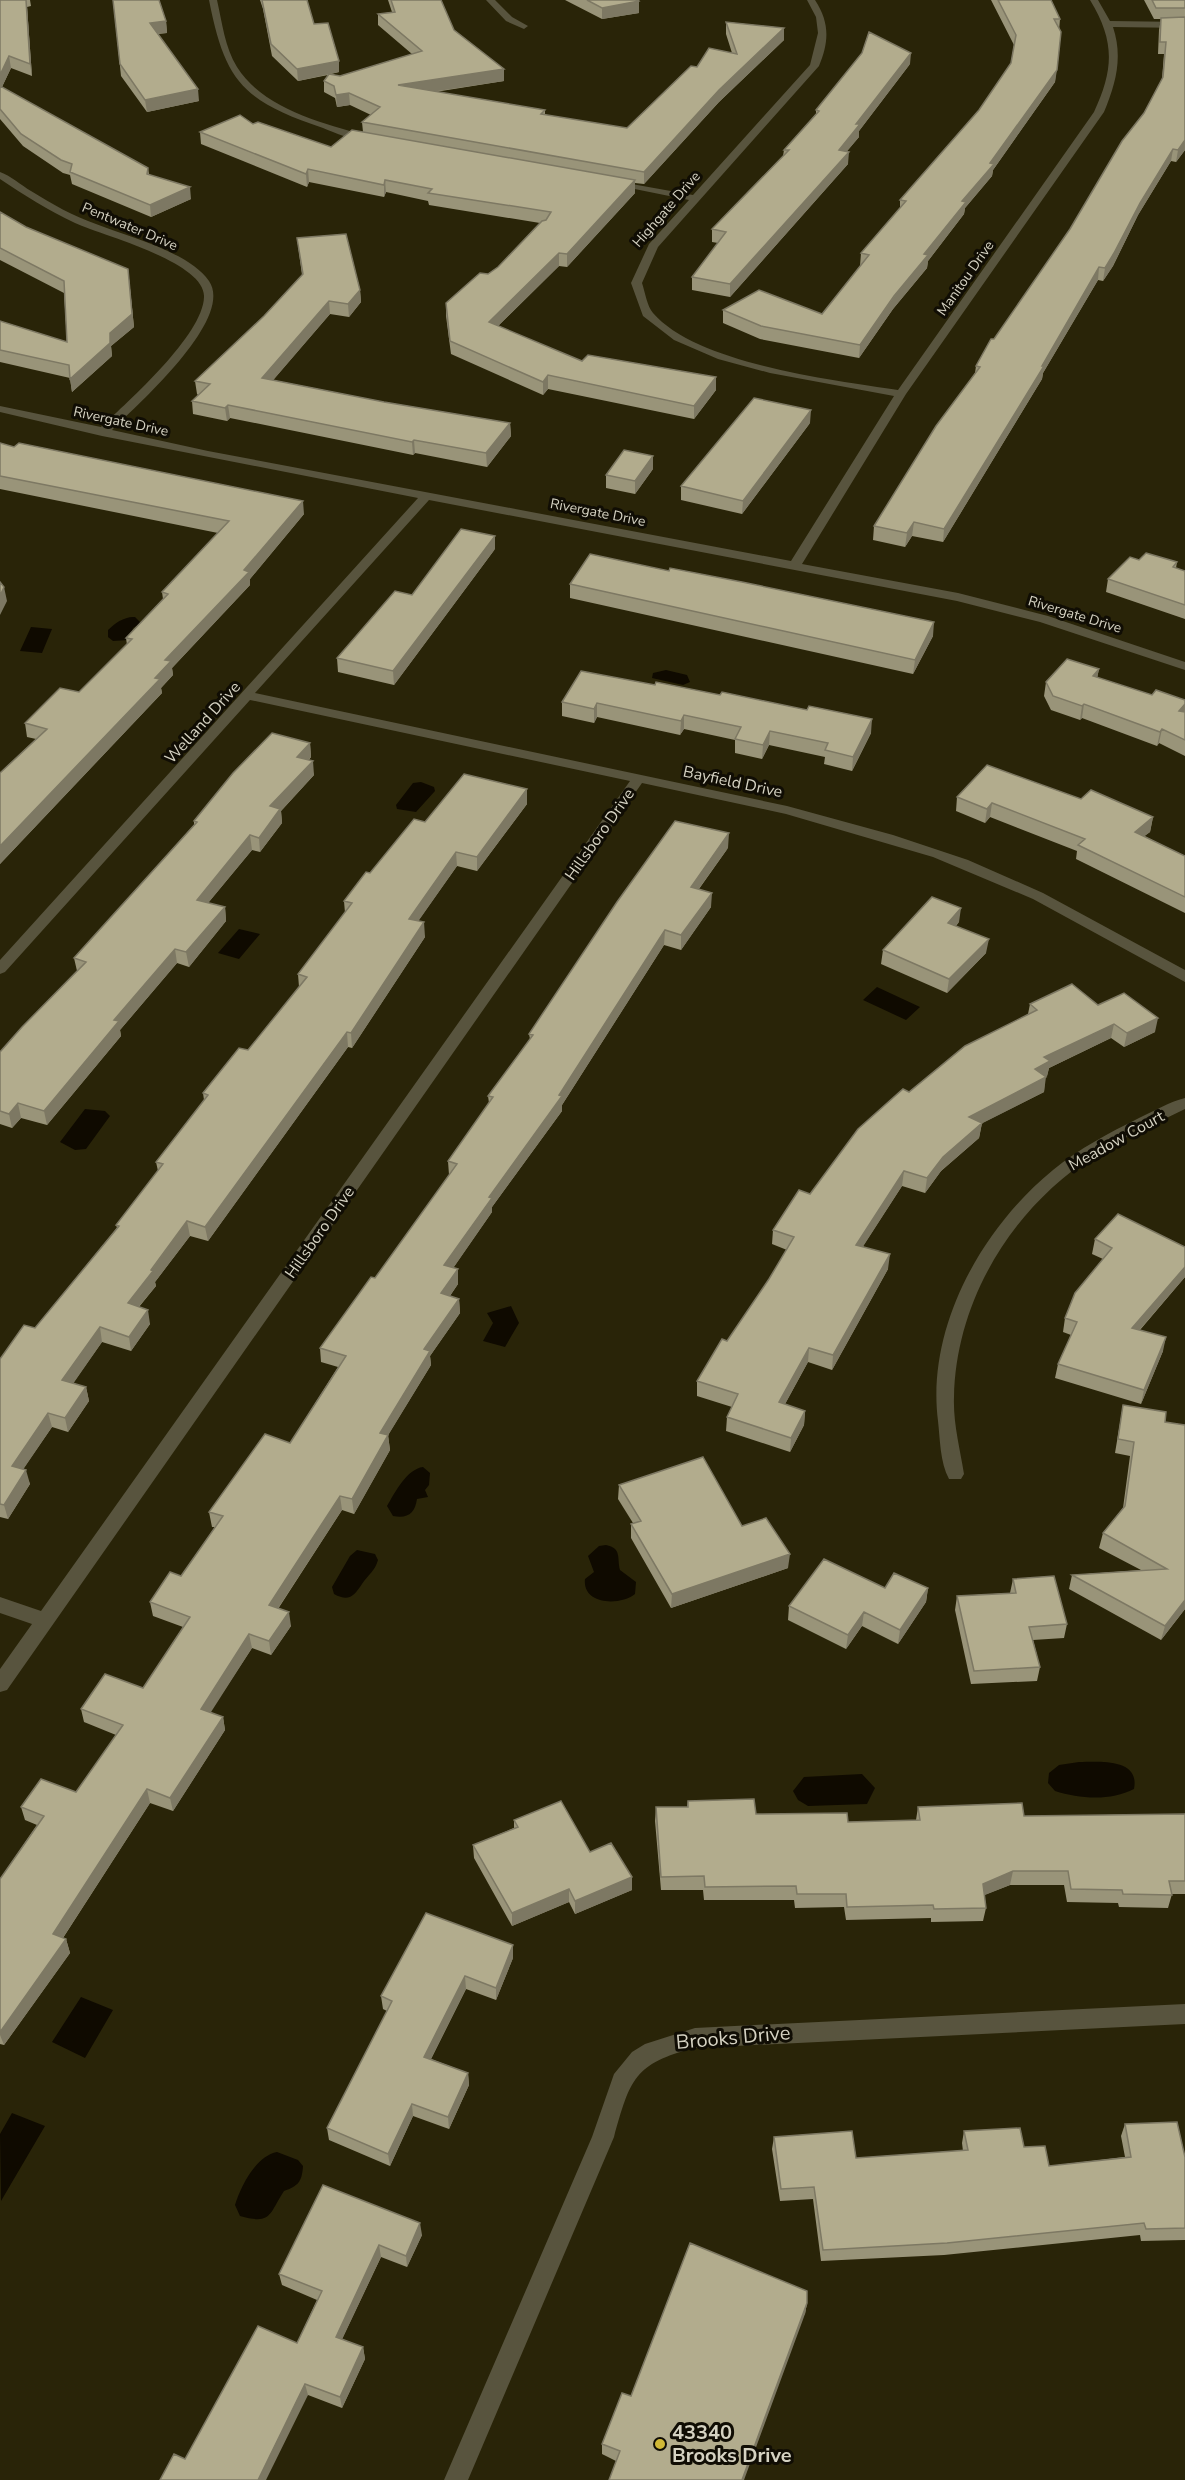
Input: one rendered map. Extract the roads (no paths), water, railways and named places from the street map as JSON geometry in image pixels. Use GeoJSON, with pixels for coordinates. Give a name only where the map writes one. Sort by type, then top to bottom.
{"type":"FeatureCollection","features":[{"type":"Feature","properties":{"kind":"street"},"geometry":{"type":"LineString","coordinates":[[213,0],[225,53],[237,73],[250,87],[300,117],[378,141]]}},
{"type":"Feature","properties":{"kind":"street"},"geometry":{"type":"LineString","coordinates":[[490,0],[509,19],[524,26]]}},
{"type":"Feature","properties":{"kind":"street","name":"Highgate Drive"},"geometry":{"type":"LineString","coordinates":[[811,0],[824,26],[824,39],[814,66],[642,260],[635,281],[642,308],[680,341],[740,364],[901,394]]}},
{"type":"Feature","properties":{"kind":"street","name":"Manitou Drive"},"geometry":{"type":"LineString","coordinates":[[795,565],[901,394],[1099,112],[1111,88],[1115,67],[1109,24],[1094,0]]}},
{"type":"Feature","properties":{"kind":"street"},"geometry":{"type":"LineString","coordinates":[[1109,24],[1185,25]]}},
{"type":"Feature","properties":{"kind":"street","name":"Pentwater Drive"},"geometry":{"type":"LineString","coordinates":[[0,175],[56,210],[94,228],[172,258],[196,272],[208,285],[211,296],[199,325],[187,345],[102,433]]}},
{"type":"Feature","properties":{"kind":"street"},"geometry":{"type":"LineString","coordinates":[[601,182],[695,198]]}},
{"type":"Feature","properties":{"kind":"street","name":"Rivergate Drive"},"geometry":{"type":"LineString","coordinates":[[0,409],[102,433],[958,597],[1044,619],[1185,666]]}},
{"type":"Feature","properties":{"kind":"street","name":"Welland Drive"},"geometry":{"type":"LineString","coordinates":[[0,969],[249,696],[427,495]]}},
{"type":"Feature","properties":{"kind":"street","name":"Bayfield Drive"},"geometry":{"type":"LineString","coordinates":[[249,696],[787,810],[863,829],[987,873],[1095,926],[1185,976]]}},
{"type":"Feature","properties":{"kind":"street","name":"Hillsboro Drive"},"geometry":{"type":"LineString","coordinates":[[0,1684],[638,779]]}},
{"type":"Feature","properties":{"kind":"street","name":"Meadow Court"},"geometry":{"type":"LineString","coordinates":[[955,1474],[945,1399],[948,1352],[966,1295],[1009,1221],[1034,1194],[1090,1151],[1185,1103]]}},
{"type":"Feature","properties":{"kind":"street"},"geometry":{"type":"LineString","coordinates":[[0,1605],[44,1620]]}},
{"type":"Feature","properties":{"kind":"street","name":"Brooks Drive"},"geometry":{"type":"LineString","coordinates":[[456,2480],[603,2138],[616,2092],[631,2063],[662,2044],[695,2038],[1185,2014]]}},
{"type":"Feature","properties":{"kind":"place","name":"43340 Brooks Drive"},"geometry":{"type":"Point","coordinates":[660,2444]}}]}
